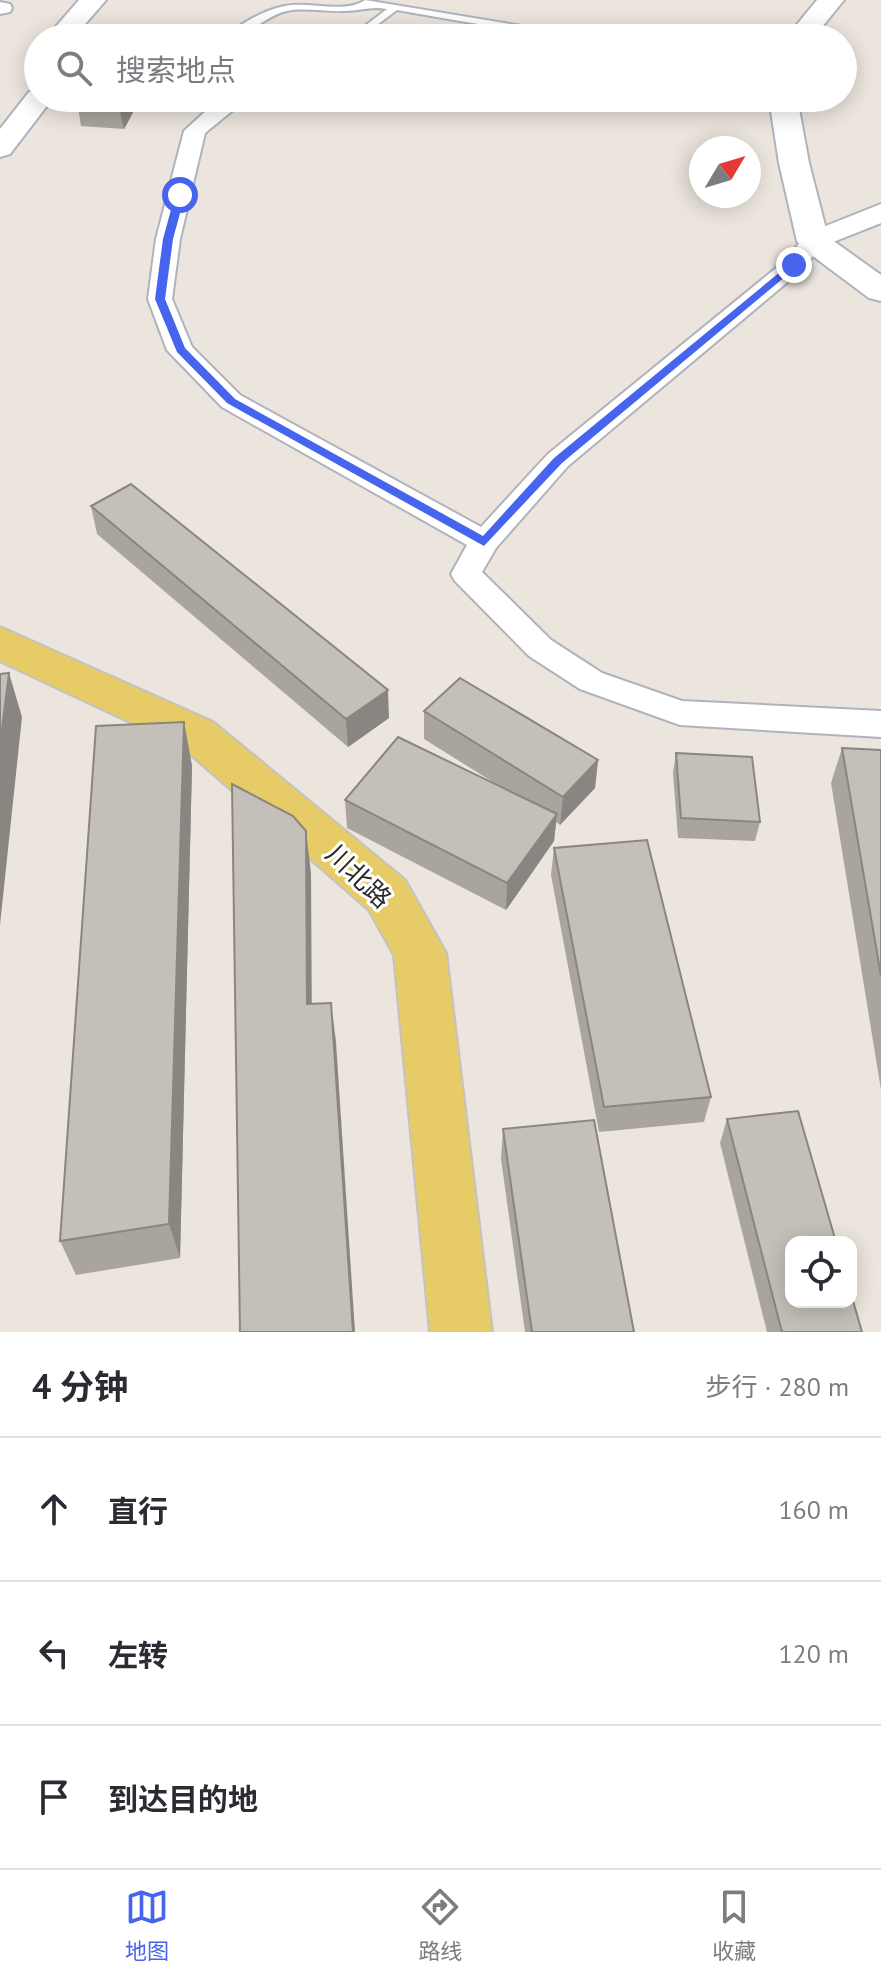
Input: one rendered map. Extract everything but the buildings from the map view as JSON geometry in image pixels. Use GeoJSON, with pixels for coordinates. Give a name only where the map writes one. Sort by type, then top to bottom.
{"type":"FeatureCollection","features":[{"type":"Feature","properties":{"kind":"main road"},"geometry":{"type":"LineString","coordinates":[[72,24],[93,0]]}},
{"type":"Feature","properties":{"kind":"main road"},"geometry":{"type":"LineString","coordinates":[[99,24],[120,0]]}},
{"type":"Feature","properties":{"kind":"main road"},"geometry":{"type":"LineString","coordinates":[[811,24],[831,0]]}},
{"type":"Feature","properties":{"kind":"main road"},"geometry":{"type":"LineString","coordinates":[[0,110],[24,94]]}},
{"type":"Feature","properties":{"kind":"main road"},"geometry":{"type":"LineString","coordinates":[[0,148],[24,105]]}},
{"type":"Feature","properties":{"kind":"main road"},"geometry":{"type":"LineString","coordinates":[[785,112],[813,241],[881,291]]}},
{"type":"Feature","properties":{"kind":"main road","name":"川北路"},"geometry":{"type":"LineString","coordinates":[[0,643],[197,734],[387,895],[420,953],[461,1332]]}},
{"type":"Feature","properties":{"kind":"street"},"geometry":{"type":"LineString","coordinates":[[216,112],[195,131],[168,239],[160,299],[180,350],[231,401],[484,542]]}},
{"type":"Feature","properties":{"kind":"street"},"geometry":{"type":"LineString","coordinates":[[881,213],[813,241],[783,275],[558,460],[484,542],[466,574],[540,648],[591,681],[680,713],[881,724]]}},
{"type":"Feature","properties":{"kind":"lane"},"geometry":{"type":"LineString","coordinates":[[254,24],[283,9],[314,5],[360,8],[370,2],[491,24]]}},
{"type":"Feature","properties":{"kind":"lane"},"geometry":{"type":"LineString","coordinates":[[373,24],[394,8]]}},
{"type":"Feature","properties":{"kind":"route"},"geometry":{"type":"LineString","coordinates":[[180,195],[168,239],[160,299],[180,350],[231,401],[484,542],[558,460],[794,265]]}}]}
